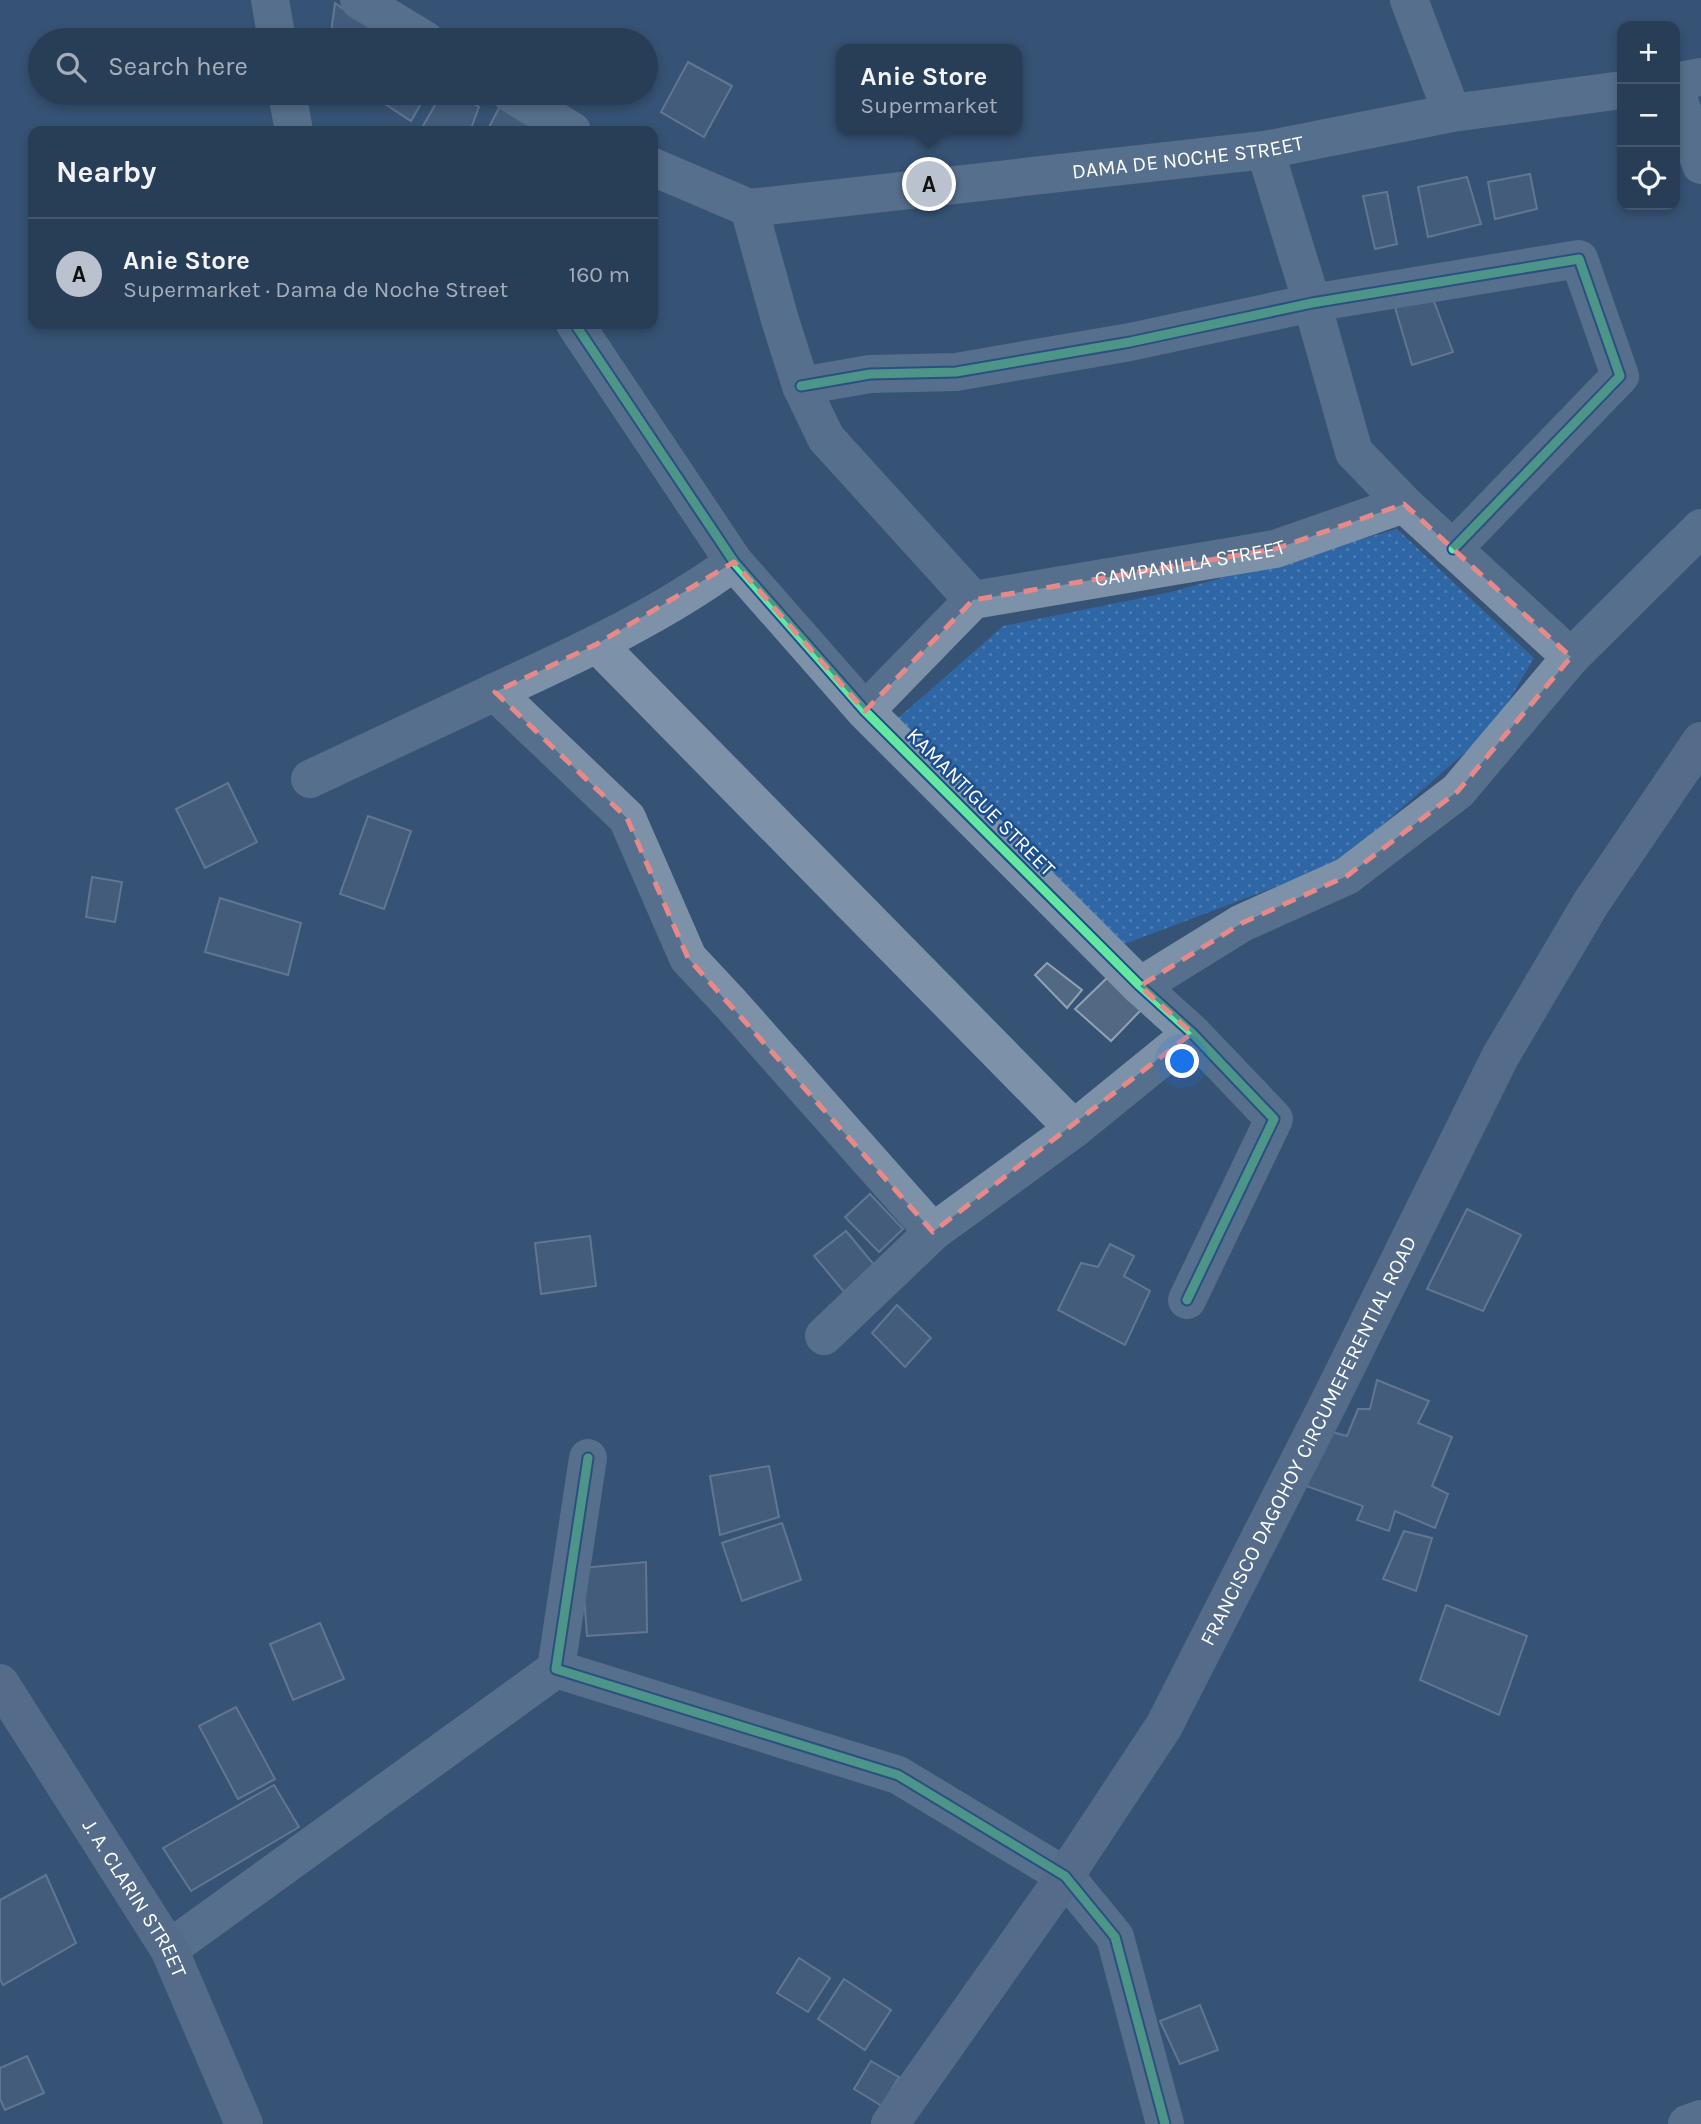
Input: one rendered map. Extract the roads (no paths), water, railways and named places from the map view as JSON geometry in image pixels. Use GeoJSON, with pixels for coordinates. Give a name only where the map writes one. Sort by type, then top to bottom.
{"type":"FeatureCollection","features":[{"type":"Feature","properties":{"kind":"main road","name":"FRANCISCO DAGOHOY CIRCUMEFERENTIAL ROAD"},"geometry":{"type":"LineString","coordinates":[[890,2124],[1065,1876],[1164,1726],[1500,1057],[1591,903],[1701,741]]}},
{"type":"Feature","properties":{"kind":"main road","name":"J. A. CLARIN STREET"},"geometry":{"type":"LineString","coordinates":[[0,1683],[169,1949],[244,2124]]}},
{"type":"Feature","properties":{"kind":"street"},"geometry":{"type":"LineString","coordinates":[[270,0],[275,28]]}},
{"type":"Feature","properties":{"kind":"street"},"geometry":{"type":"LineString","coordinates":[[1409,0],[1452,113]]}},
{"type":"Feature","properties":{"kind":"street"},"geometry":{"type":"LineString","coordinates":[[370,3],[407,28]]}},
{"type":"Feature","properties":{"kind":"street"},"geometry":{"type":"LineString","coordinates":[[1680,81],[1701,77]]}},
{"type":"Feature","properties":{"kind":"street","name":"DAMA DE NOCHE STREET"},"geometry":{"type":"LineString","coordinates":[[749,208],[1265,150],[1452,113],[1617,91]]}},
{"type":"Feature","properties":{"kind":"street"},"geometry":{"type":"LineString","coordinates":[[1680,104],[1701,165]]}},
{"type":"Feature","properties":{"kind":"street"},"geometry":{"type":"LineString","coordinates":[[289,105],[293,126]]}},
{"type":"Feature","properties":{"kind":"street"},"geometry":{"type":"LineString","coordinates":[[530,105],[564,126]]}},
{"type":"Feature","properties":{"kind":"street"},"geometry":{"type":"LineString","coordinates":[[1265,150],[1354,452],[1404,504],[1571,657]]}},
{"type":"Feature","properties":{"kind":"street"},"geometry":{"type":"LineString","coordinates":[[658,169],[749,208],[801,386],[826,438],[973,600],[865,711]]}},
{"type":"Feature","properties":{"kind":"street"},"geometry":{"type":"LineString","coordinates":[[801,386],[870,374],[956,372],[1129,342],[1312,303],[1579,259],[1620,376],[1453,549]]}},
{"type":"Feature","properties":{"kind":"street","name":"KAMANTIGUE STREET"},"geometry":{"type":"LineString","coordinates":[[578,329],[734,562],[865,711],[1140,986],[1192,1033],[1273,1119],[1187,1300]]}},
{"type":"Feature","properties":{"kind":"street","name":"CAMPANILLA STREET"},"geometry":{"type":"LineString","coordinates":[[973,600],[1275,549],[1404,504]]}},
{"type":"Feature","properties":{"kind":"street"},"geometry":{"type":"LineString","coordinates":[[1140,986],[1242,923],[1347,876],[1458,791],[1571,657],[1701,528]]}},
{"type":"Feature","properties":{"kind":"street"},"geometry":{"type":"LineString","coordinates":[[310,779],[597,644],[705,583],[734,562]]}},
{"type":"Feature","properties":{"kind":"street"},"geometry":{"type":"LineString","coordinates":[[597,644],[1074,1129]]}},
{"type":"Feature","properties":{"kind":"street"},"geometry":{"type":"LineString","coordinates":[[495,692],[627,818],[688,958],[732,1004],[933,1232]]}},
{"type":"Feature","properties":{"kind":"street"},"geometry":{"type":"LineString","coordinates":[[824,1336],[933,1232],[1074,1129],[1192,1033]]}},
{"type":"Feature","properties":{"kind":"street"},"geometry":{"type":"LineString","coordinates":[[169,1949],[556,1668],[588,1458]]}},
{"type":"Feature","properties":{"kind":"street"},"geometry":{"type":"LineString","coordinates":[[556,1668],[898,1775],[1065,1876],[1115,1937],[1165,2124]]}},
{"type":"Feature","properties":{"kind":"street"},"geometry":{"type":"LineString","coordinates":[[1687,2124],[1701,2119]]}},
{"type":"Feature","properties":{"kind":"place","name":"Anie Store"},"geometry":{"type":"Point","coordinates":[929,184]}}]}
